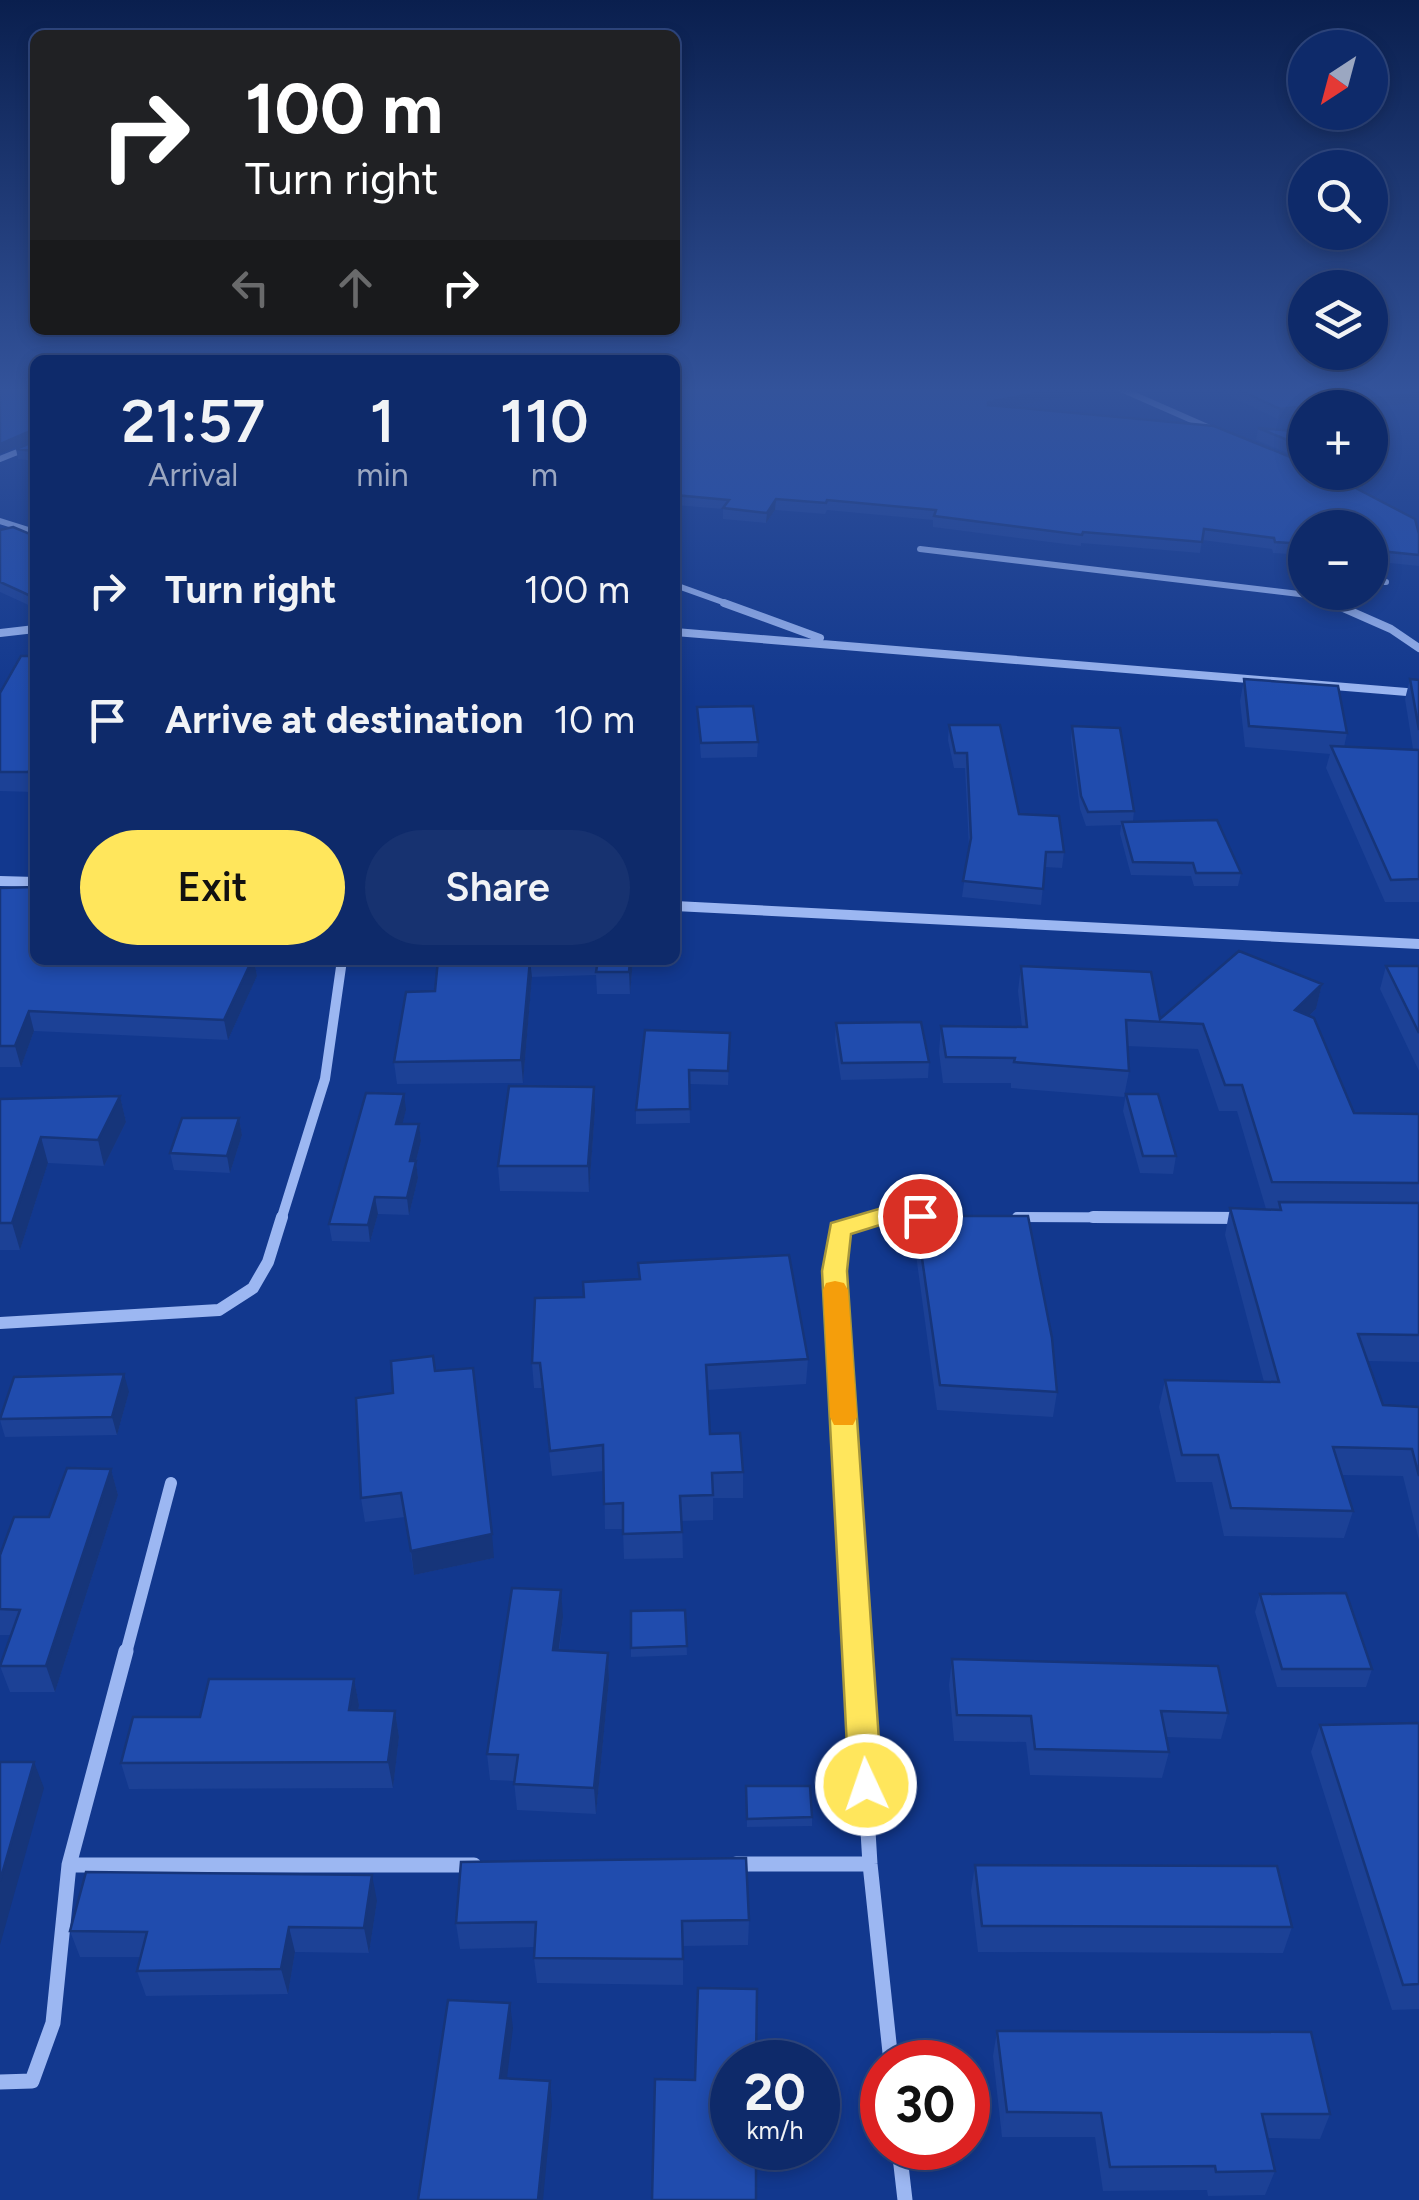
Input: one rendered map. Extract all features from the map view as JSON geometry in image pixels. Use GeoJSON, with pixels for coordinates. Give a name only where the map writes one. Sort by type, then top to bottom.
{"type":"FeatureCollection","features":[{"type":"Feature","properties":{"kind":"street"},"geometry":{"type":"LineString","coordinates":[[0,521],[30,530]]}},
{"type":"Feature","properties":{"kind":"street"},"geometry":{"type":"LineString","coordinates":[[920,549],[1288,591]]}},
{"type":"Feature","properties":{"kind":"street"},"geometry":{"type":"LineString","coordinates":[[680,588],[835,644]]}},
{"type":"Feature","properties":{"kind":"street"},"geometry":{"type":"LineString","coordinates":[[1350,610],[1391,629],[1419,648]]}},
{"type":"Feature","properties":{"kind":"street"},"geometry":{"type":"LineString","coordinates":[[0,633],[30,630]]}},
{"type":"Feature","properties":{"kind":"street"},"geometry":{"type":"LineString","coordinates":[[680,632],[1419,693]]}},
{"type":"Feature","properties":{"kind":"street"},"geometry":{"type":"LineString","coordinates":[[0,881],[30,882]]}},
{"type":"Feature","properties":{"kind":"street"},"geometry":{"type":"LineString","coordinates":[[680,906],[1419,944]]}},
{"type":"Feature","properties":{"kind":"street"},"geometry":{"type":"LineString","coordinates":[[0,1322],[219,1310],[253,1288],[268,1262],[325,1078],[341,965]]}},
{"type":"Feature","properties":{"kind":"street"},"geometry":{"type":"LineString","coordinates":[[889,2040],[870,1864],[834,1271],[840,1229],[882,1216],[941,1216]]}},
{"type":"Feature","properties":{"kind":"street"},"geometry":{"type":"LineString","coordinates":[[1001,1216],[1260,1218]]}},
{"type":"Feature","properties":{"kind":"street"},"geometry":{"type":"LineString","coordinates":[[0,2082],[32,2081],[52,2023],[69,1866],[171,1483]]}},
{"type":"Feature","properties":{"kind":"street"},"geometry":{"type":"LineString","coordinates":[[69,1866],[499,1864]]}},
{"type":"Feature","properties":{"kind":"street"},"geometry":{"type":"LineString","coordinates":[[714,1864],[870,1864]]}},
{"type":"Feature","properties":{"kind":"street"},"geometry":{"type":"LineString","coordinates":[[902,2170],[905,2200]]}},
{"type":"Feature","properties":{"kind":"building"},"geometry":{"type":"Polygon","coordinates":[[[680,492],[1363,492],[1415,519],[1419,555],[1388,552],[1388,510],[1288,510],[1288,543],[1204,529],[1202,542],[1083,532],[1082,535],[934,516],[936,510],[827,500],[826,503],[776,499],[767,513],[723,508],[729,500],[680,495],[680,492]]]}},
{"type":"Feature","properties":{"kind":"building"},"geometry":{"type":"Polygon","coordinates":[[[13,527],[30,534],[30,596],[0,582],[0,530],[13,527]]]}},
{"type":"Feature","properties":{"kind":"building"},"geometry":{"type":"Polygon","coordinates":[[[21,656],[30,656],[28,772],[0,772],[0,693],[21,656]]]}},
{"type":"Feature","properties":{"kind":"building"},"geometry":{"type":"Polygon","coordinates":[[[1244,679],[1338,686],[1347,733],[1249,726],[1244,679]]]}},
{"type":"Feature","properties":{"kind":"building"},"geometry":{"type":"Polygon","coordinates":[[[1410,679],[1419,680],[1419,730],[1410,679]]]}},
{"type":"Feature","properties":{"kind":"building"},"geometry":{"type":"Polygon","coordinates":[[[753,706],[758,742],[701,743],[697,707],[753,706]]]}},
{"type":"Feature","properties":{"kind":"building"},"geometry":{"type":"Polygon","coordinates":[[[949,725],[1000,725],[1019,814],[1059,816],[1064,852],[1046,852],[1043,889],[963,881],[971,838],[967,753],[955,753],[949,725]]]}},
{"type":"Feature","properties":{"kind":"building"},"geometry":{"type":"Polygon","coordinates":[[[1072,726],[1120,728],[1134,811],[1088,812],[1081,796],[1072,726]]]}},
{"type":"Feature","properties":{"kind":"building"},"geometry":{"type":"Polygon","coordinates":[[[1331,746],[1419,750],[1419,879],[1391,880],[1331,746]]]}},
{"type":"Feature","properties":{"kind":"building"},"geometry":{"type":"Polygon","coordinates":[[[1217,820],[1241,873],[1196,873],[1193,863],[1133,862],[1122,822],[1217,820]]]}},
{"type":"Feature","properties":{"kind":"building"},"geometry":{"type":"Polygon","coordinates":[[[30,887],[30,965],[250,965],[224,1020],[29,1011],[15,1046],[0,1046],[0,888],[30,887]]]}},
{"type":"Feature","properties":{"kind":"building"},"geometry":{"type":"Polygon","coordinates":[[[1239,951],[1322,984],[1295,1010],[1314,1018],[1354,1113],[1419,1114],[1419,1183],[1272,1182],[1242,1085],[1225,1085],[1203,1024],[1126,1020],[1129,1071],[1014,1062],[1015,1058],[946,1057],[941,1026],[1027,1027],[1021,966],[1151,972],[1160,1019],[1239,951]]]}},
{"type":"Feature","properties":{"kind":"building"},"geometry":{"type":"Polygon","coordinates":[[[438,965],[530,965],[521,1060],[394,1062],[406,992],[435,991],[438,965]]]}},
{"type":"Feature","properties":{"kind":"building"},"geometry":{"type":"Polygon","coordinates":[[[597,965],[630,965],[629,972],[596,972],[597,965]]]}},
{"type":"Feature","properties":{"kind":"building"},"geometry":{"type":"Polygon","coordinates":[[[1386,966],[1419,966],[1419,1033],[1386,966]]]}},
{"type":"Feature","properties":{"kind":"building"},"geometry":{"type":"Polygon","coordinates":[[[921,1022],[929,1062],[842,1063],[836,1023],[921,1022]]]}},
{"type":"Feature","properties":{"kind":"building"},"geometry":{"type":"Polygon","coordinates":[[[645,1030],[730,1033],[728,1071],[689,1070],[690,1109],[636,1110],[645,1030]]]}},
{"type":"Feature","properties":{"kind":"building"},"geometry":{"type":"Polygon","coordinates":[[[509,1086],[594,1087],[588,1166],[498,1166],[509,1086]]]}},
{"type":"Feature","properties":{"kind":"building"},"geometry":{"type":"Polygon","coordinates":[[[366,1093],[404,1094],[396,1124],[419,1124],[407,1198],[375,1197],[368,1225],[329,1224],[366,1093]]]}},
{"type":"Feature","properties":{"kind":"building"},"geometry":{"type":"Polygon","coordinates":[[[1126,1094],[1158,1094],[1176,1156],[1143,1156],[1126,1094]]]}},
{"type":"Feature","properties":{"kind":"building"},"geometry":{"type":"Polygon","coordinates":[[[120,1096],[98,1140],[41,1137],[12,1223],[0,1223],[0,1099],[120,1096]]]}},
{"type":"Feature","properties":{"kind":"building"},"geometry":{"type":"Polygon","coordinates":[[[182,1118],[239,1118],[227,1156],[170,1153],[182,1118]]]}},
{"type":"Feature","properties":{"kind":"building"},"geometry":{"type":"Polygon","coordinates":[[[1279,1202],[1419,1203],[1419,1335],[1358,1334],[1383,1405],[1419,1407],[1419,1476],[1412,1449],[1333,1447],[1353,1511],[1231,1508],[1218,1455],[1182,1455],[1165,1380],[1279,1382],[1230,1208],[1281,1210],[1279,1202]]]}},
{"type":"Feature","properties":{"kind":"building"},"geometry":{"type":"Polygon","coordinates":[[[916,1216],[1028,1216],[1052,1338],[1057,1392],[940,1385],[916,1216]]]}},
{"type":"Feature","properties":{"kind":"building"},"geometry":{"type":"Polygon","coordinates":[[[789,1255],[808,1359],[706,1365],[710,1434],[740,1433],[743,1472],[712,1473],[713,1495],[680,1496],[682,1532],[623,1534],[623,1503],[604,1504],[603,1445],[550,1451],[540,1363],[532,1363],[535,1298],[584,1297],[583,1282],[640,1279],[638,1263],[789,1255]]]}},
{"type":"Feature","properties":{"kind":"building"},"geometry":{"type":"Polygon","coordinates":[[[433,1356],[435,1371],[473,1368],[492,1534],[411,1551],[401,1493],[361,1498],[356,1398],[393,1393],[391,1361],[433,1356]]]}},
{"type":"Feature","properties":{"kind":"building"},"geometry":{"type":"Polygon","coordinates":[[[124,1374],[112,1417],[0,1419],[14,1377],[124,1374]]]}},
{"type":"Feature","properties":{"kind":"building"},"geometry":{"type":"Polygon","coordinates":[[[67,1468],[111,1469],[46,1666],[0,1666],[20,1610],[0,1609],[0,1555],[14,1517],[49,1517],[67,1468]]]}},
{"type":"Feature","properties":{"kind":"building"},"geometry":{"type":"Polygon","coordinates":[[[512,1588],[561,1590],[553,1650],[608,1653],[594,1788],[514,1784],[518,1755],[487,1754],[512,1588]]]}},
{"type":"Feature","properties":{"kind":"building"},"geometry":{"type":"Polygon","coordinates":[[[1346,1593],[1372,1669],[1282,1669],[1260,1594],[1346,1593]]]}},
{"type":"Feature","properties":{"kind":"building"},"geometry":{"type":"Polygon","coordinates":[[[685,1610],[687,1646],[631,1648],[631,1611],[685,1610]]]}},
{"type":"Feature","properties":{"kind":"building"},"geometry":{"type":"Polygon","coordinates":[[[952,1659],[1218,1666],[1228,1713],[1161,1711],[1169,1752],[1035,1749],[1031,1716],[957,1715],[952,1659]]]}},
{"type":"Feature","properties":{"kind":"building"},"geometry":{"type":"Polygon","coordinates":[[[209,1679],[354,1679],[349,1710],[395,1711],[388,1762],[121,1763],[133,1717],[200,1717],[209,1679]]]}},
{"type":"Feature","properties":{"kind":"building"},"geometry":{"type":"Polygon","coordinates":[[[1419,1723],[1419,1984],[1403,1985],[1320,1725],[1419,1723]]]}},
{"type":"Feature","properties":{"kind":"building"},"geometry":{"type":"Polygon","coordinates":[[[0,1762],[34,1762],[0,1881],[0,1762]]]}},
{"type":"Feature","properties":{"kind":"building"},"geometry":{"type":"Polygon","coordinates":[[[746,1786],[810,1786],[812,1817],[747,1819],[746,1786]]]}},
{"type":"Feature","properties":{"kind":"building"},"geometry":{"type":"Polygon","coordinates":[[[746,1858],[749,1920],[682,1921],[683,1959],[534,1958],[536,1922],[456,1923],[461,1862],[746,1858]]]}},
{"type":"Feature","properties":{"kind":"building"},"geometry":{"type":"Polygon","coordinates":[[[975,1865],[1277,1866],[1292,1927],[982,1926],[975,1865]]]}},
{"type":"Feature","properties":{"kind":"building"},"geometry":{"type":"Polygon","coordinates":[[[86,1872],[372,1875],[364,1928],[289,1927],[281,1969],[137,1971],[147,1932],[70,1931],[86,1872]]]}},
{"type":"Feature","properties":{"kind":"building"},"geometry":{"type":"Polygon","coordinates":[[[698,1988],[757,1989],[756,2040],[710,2040],[710,2170],[756,2170],[756,2200],[652,2200],[655,2079],[695,2080],[698,1988]]]}},
{"type":"Feature","properties":{"kind":"building"},"geometry":{"type":"Polygon","coordinates":[[[448,2000],[510,2003],[500,2078],[550,2081],[538,2200],[418,2200],[448,2000]]]}},
{"type":"Feature","properties":{"kind":"building"},"geometry":{"type":"Polygon","coordinates":[[[997,2031],[1311,2032],[1330,2114],[1262,2114],[1275,2171],[1216,2172],[1215,2166],[1110,2167],[1101,2113],[1007,2112],[997,2031]]]}},
{"type":"Feature","properties":{"kind":"slow traffic"},"geometry":{"type":"LineString","coordinates":[[835,1290],[843,1417]]}},
{"type":"Feature","properties":{"kind":"route"},"geometry":{"type":"LineString","coordinates":[[866,1785],[834,1271],[840,1229],[882,1216],[920,1216]]}}]}
